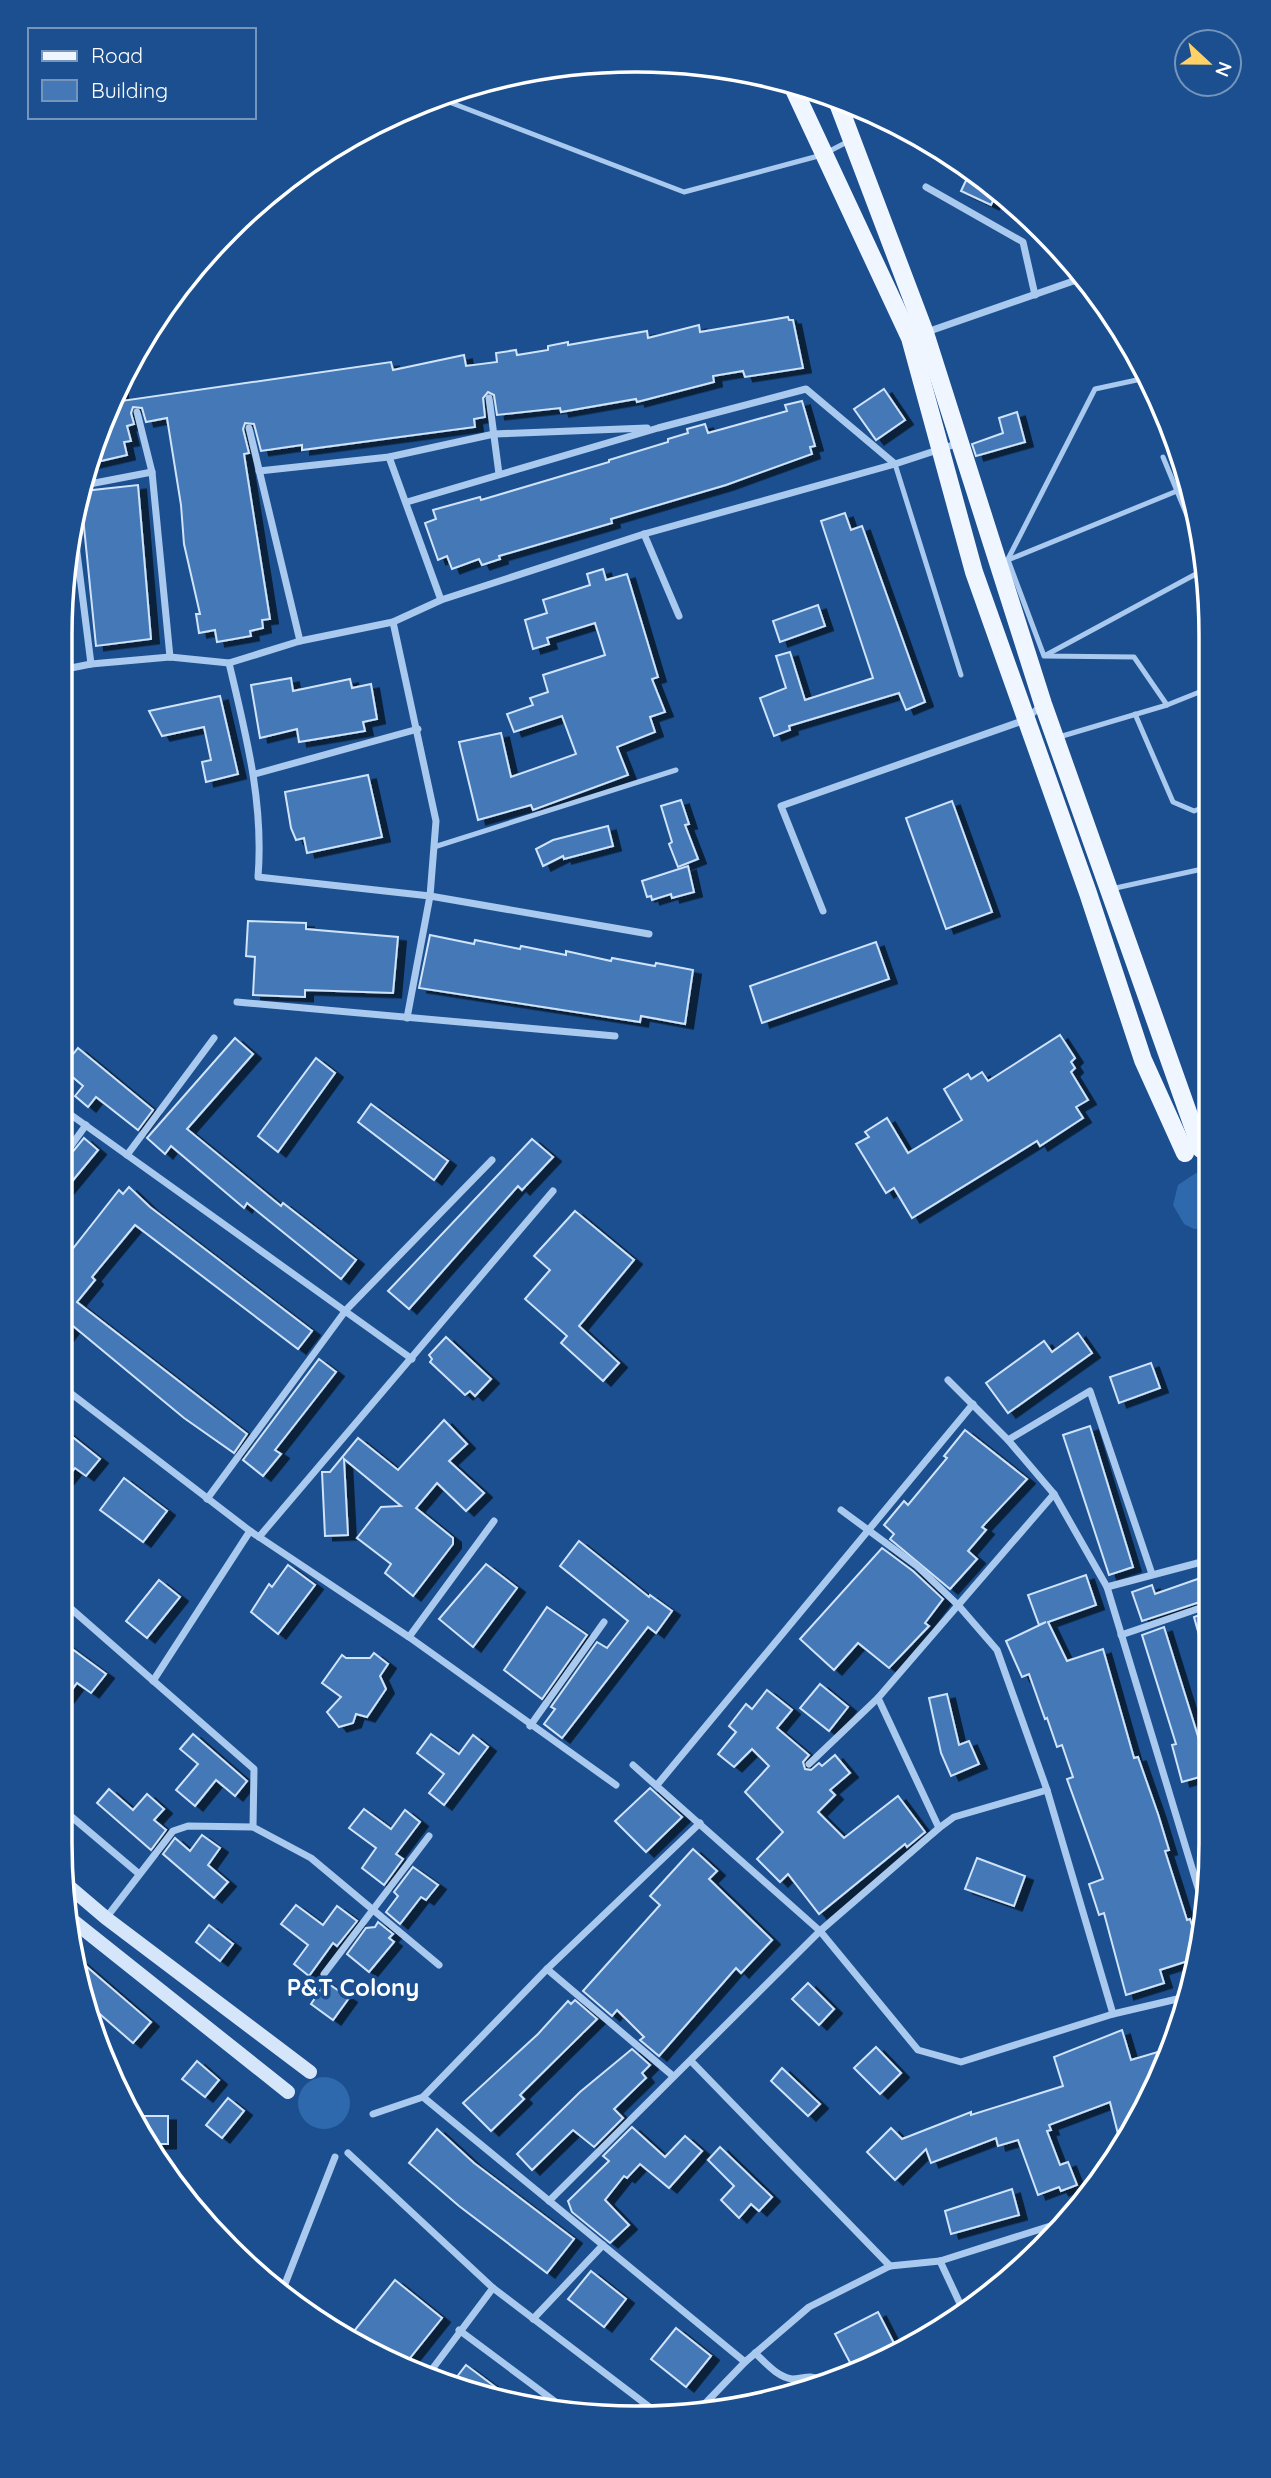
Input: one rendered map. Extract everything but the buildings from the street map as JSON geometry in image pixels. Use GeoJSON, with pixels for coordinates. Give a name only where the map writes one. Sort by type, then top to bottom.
{"type":"FeatureCollection","features":[{"type":"Feature","properties":{"kind":"main road"},"geometry":{"type":"LineString","coordinates":[[796,96],[822,155],[918,335],[941,449],[974,572],[1088,893],[1143,1060],[1194,1151],[1110,889],[1043,704],[1002,563],[918,335],[841,111]]}},
{"type":"Feature","properties":{"kind":"main road"},"geometry":{"type":"LineString","coordinates":[[74,1891],[106,1918],[310,2071]]}},
{"type":"Feature","properties":{"kind":"main road"},"geometry":{"type":"LineString","coordinates":[[79,1925],[288,2092]]}},
{"type":"Feature","properties":{"kind":"street"},"geometry":{"type":"LineString","coordinates":[[926,187],[1023,242],[1035,295]]}},
{"type":"Feature","properties":{"kind":"street"},"geometry":{"type":"LineString","coordinates":[[918,335],[1074,281]]}},
{"type":"Feature","properties":{"kind":"street"},"geometry":{"type":"LineString","coordinates":[[407,502],[658,428],[806,389],[895,464]]}},
{"type":"Feature","properties":{"kind":"street"},"geometry":{"type":"LineString","coordinates":[[489,398],[499,474]]}},
{"type":"Feature","properties":{"kind":"street"},"geometry":{"type":"LineString","coordinates":[[137,412],[152,472],[170,657]]}},
{"type":"Feature","properties":{"kind":"street"},"geometry":{"type":"LineString","coordinates":[[249,428],[300,641]]}},
{"type":"Feature","properties":{"kind":"street"},"geometry":{"type":"LineString","coordinates":[[259,471],[389,457],[494,434],[658,428]]}},
{"type":"Feature","properties":{"kind":"street"},"geometry":{"type":"LineString","coordinates":[[72,668],[170,657],[229,663],[300,641],[393,622],[441,600],[644,534],[895,464],[959,443]]}},
{"type":"Feature","properties":{"kind":"street"},"geometry":{"type":"LineString","coordinates":[[389,457],[441,600]]}},
{"type":"Feature","properties":{"kind":"street"},"geometry":{"type":"LineString","coordinates":[[93,483],[152,472]]}},
{"type":"Feature","properties":{"kind":"street"},"geometry":{"type":"LineString","coordinates":[[644,534],[679,616]]}},
{"type":"Feature","properties":{"kind":"street"},"geometry":{"type":"LineString","coordinates":[[78,555],[91,664]]}},
{"type":"Feature","properties":{"kind":"street"},"geometry":{"type":"LineString","coordinates":[[393,622],[436,821],[430,896],[407,1018]]}},
{"type":"Feature","properties":{"kind":"street"},"geometry":{"type":"LineString","coordinates":[[229,663],[255,774],[260,849],[258,877],[430,896],[649,934]]}},
{"type":"Feature","properties":{"kind":"street"},"geometry":{"type":"LineString","coordinates":[[823,911],[781,806],[1025,720],[1043,704]]}},
{"type":"Feature","properties":{"kind":"street"},"geometry":{"type":"LineString","coordinates":[[255,774],[418,729]]}},
{"type":"Feature","properties":{"kind":"street"},"geometry":{"type":"LineString","coordinates":[[237,1002],[615,1037]]}},
{"type":"Feature","properties":{"kind":"street"},"geometry":{"type":"LineString","coordinates":[[127,1155],[215,1038]]}},
{"type":"Feature","properties":{"kind":"street"},"geometry":{"type":"LineString","coordinates":[[72,1115],[412,1359]]}},
{"type":"Feature","properties":{"kind":"street"},"geometry":{"type":"LineString","coordinates":[[72,1144],[86,1125]]}},
{"type":"Feature","properties":{"kind":"street"},"geometry":{"type":"LineString","coordinates":[[207,1499],[346,1310],[492,1160]]}},
{"type":"Feature","properties":{"kind":"street"},"geometry":{"type":"LineString","coordinates":[[259,1537],[553,1191]]}},
{"type":"Feature","properties":{"kind":"street"},"geometry":{"type":"LineString","coordinates":[[948,1380],[1008,1440],[1054,1494],[1107,1587],[1197,1886]]}},
{"type":"Feature","properties":{"kind":"street"},"geometry":{"type":"LineString","coordinates":[[1008,1440],[1090,1391],[1152,1574]]}},
{"type":"Feature","properties":{"kind":"street"},"geometry":{"type":"LineString","coordinates":[[72,1394],[250,1531],[409,1637],[616,1785]]}},
{"type":"Feature","properties":{"kind":"street"},"geometry":{"type":"LineString","coordinates":[[657,1786],[866,1529],[972,1404]]}},
{"type":"Feature","properties":{"kind":"street"},"geometry":{"type":"LineString","coordinates":[[809,1764],[878,1698],[1054,1494]]}},
{"type":"Feature","properties":{"kind":"street"},"geometry":{"type":"LineString","coordinates":[[841,1510],[917,1566],[958,1605],[997,1650],[1047,1790],[1113,2014]]}},
{"type":"Feature","properties":{"kind":"street"},"geometry":{"type":"LineString","coordinates":[[409,1637],[494,1521]]}},
{"type":"Feature","properties":{"kind":"street"},"geometry":{"type":"LineString","coordinates":[[153,1681],[250,1531]]}},
{"type":"Feature","properties":{"kind":"street"},"geometry":{"type":"LineString","coordinates":[[1107,1587],[1199,1562]]}},
{"type":"Feature","properties":{"kind":"street"},"geometry":{"type":"LineString","coordinates":[[1121,1635],[1199,1608]]}},
{"type":"Feature","properties":{"kind":"street"},"geometry":{"type":"LineString","coordinates":[[72,1610],[254,1769],[253,1827]]}},
{"type":"Feature","properties":{"kind":"street"},"geometry":{"type":"LineString","coordinates":[[530,1726],[604,1622]]}},
{"type":"Feature","properties":{"kind":"street"},"geometry":{"type":"LineString","coordinates":[[878,1698],[939,1828]]}},
{"type":"Feature","properties":{"kind":"street"},"geometry":{"type":"LineString","coordinates":[[633,1765],[820,1931],[918,2050],[961,2062],[1113,2014],[1177,1999]]}},
{"type":"Feature","properties":{"kind":"street"},"geometry":{"type":"LineString","coordinates":[[549,2201],[820,1931],[939,1828],[954,1817],[1047,1790]]}},
{"type":"Feature","properties":{"kind":"street"},"geometry":{"type":"LineString","coordinates":[[72,1817],[138,1873]]}},
{"type":"Feature","properties":{"kind":"street"},"geometry":{"type":"LineString","coordinates":[[373,2114],[423,2096],[547,1969],[700,1823]]}},
{"type":"Feature","properties":{"kind":"street"},"geometry":{"type":"LineString","coordinates":[[106,1918],[138,1873],[173,1831],[188,1826],[253,1827],[311,1858],[439,1965]]}},
{"type":"Feature","properties":{"kind":"street"},"geometry":{"type":"LineString","coordinates":[[324,1974],[429,1836]]}},
{"type":"Feature","properties":{"kind":"street"},"geometry":{"type":"LineString","coordinates":[[547,1969],[673,2076]]}},
{"type":"Feature","properties":{"kind":"street"},"geometry":{"type":"LineString","coordinates":[[691,2061],[890,2266]]}},
{"type":"Feature","properties":{"kind":"street"},"geometry":{"type":"LineString","coordinates":[[423,2096],[745,2362]]}},
{"type":"Feature","properties":{"kind":"street"},"geometry":{"type":"LineString","coordinates":[[348,2153],[494,2288],[648,2406]]}},
{"type":"Feature","properties":{"kind":"street"},"geometry":{"type":"LineString","coordinates":[[285,2284],[335,2157]]}},
{"type":"Feature","properties":{"kind":"street"},"geometry":{"type":"LineString","coordinates":[[707,2401],[745,2362],[809,2307],[890,2266],[940,2261],[1047,2227]]}},
{"type":"Feature","properties":{"kind":"street"},"geometry":{"type":"LineString","coordinates":[[533,2319],[603,2245]]}},
{"type":"Feature","properties":{"kind":"street"},"geometry":{"type":"LineString","coordinates":[[940,2261],[960,2303]]}},
{"type":"Feature","properties":{"kind":"street"},"geometry":{"type":"LineString","coordinates":[[433,2368],[494,2288]]}},
{"type":"Feature","properties":{"kind":"street"},"geometry":{"type":"LineString","coordinates":[[460,2330],[552,2399]]}},
{"type":"Feature","properties":{"kind":"street"},"geometry":{"type":"LineString","coordinates":[[755,2353],[780,2375],[792,2379],[813,2377]]}},
{"type":"Feature","properties":{"kind":"lane"},"geometry":{"type":"LineString","coordinates":[[452,103],[684,191],[822,155],[851,139]]}},
{"type":"Feature","properties":{"kind":"lane"},"geometry":{"type":"LineString","coordinates":[[1002,563],[1095,389],[1138,380]]}},
{"type":"Feature","properties":{"kind":"lane"},"geometry":{"type":"LineString","coordinates":[[1163,457],[1185,511]]}},
{"type":"Feature","properties":{"kind":"lane"},"geometry":{"type":"LineString","coordinates":[[895,464],[961,675]]}},
{"type":"Feature","properties":{"kind":"lane"},"geometry":{"type":"LineString","coordinates":[[974,572],[1177,491]]}},
{"type":"Feature","properties":{"kind":"lane"},"geometry":{"type":"LineString","coordinates":[[1002,563],[1044,656]]}},
{"type":"Feature","properties":{"kind":"lane"},"geometry":{"type":"LineString","coordinates":[[1044,656],[1195,572]]}},
{"type":"Feature","properties":{"kind":"lane"},"geometry":{"type":"LineString","coordinates":[[1044,656],[1134,657],[1167,705]]}},
{"type":"Feature","properties":{"kind":"lane"},"geometry":{"type":"LineString","coordinates":[[1055,738],[1167,705],[1199,692]]}},
{"type":"Feature","properties":{"kind":"lane"},"geometry":{"type":"LineString","coordinates":[[1135,714],[1173,802],[1194,811],[1199,809]]}},
{"type":"Feature","properties":{"kind":"lane"},"geometry":{"type":"LineString","coordinates":[[434,847],[676,770]]}},
{"type":"Feature","properties":{"kind":"lane"},"geometry":{"type":"LineString","coordinates":[[1110,889],[1199,870]]}},
{"type":"Feature","properties":{"kind":"shaded area"},"geometry":{"type":"Polygon","coordinates":[[[1199,1173],[1199,1229],[1184,1224],[1173,1205],[1178,1185],[1199,1173]]]}},
{"type":"Feature","properties":{"kind":"shaded area"},"geometry":{"type":"Polygon","coordinates":[[[324,2077],[334,2079],[342,2085],[348,2093],[348,2113],[342,2121],[334,2127],[324,2129],[314,2127],[306,2121],[300,2113],[298,2103],[300,2093],[306,2085],[314,2079],[324,2077]]]}},
{"type":"Feature","properties":{"kind":"district","name":"P&T Colony"},"geometry":{"type":"Point","coordinates":[353,1988]}}]}
